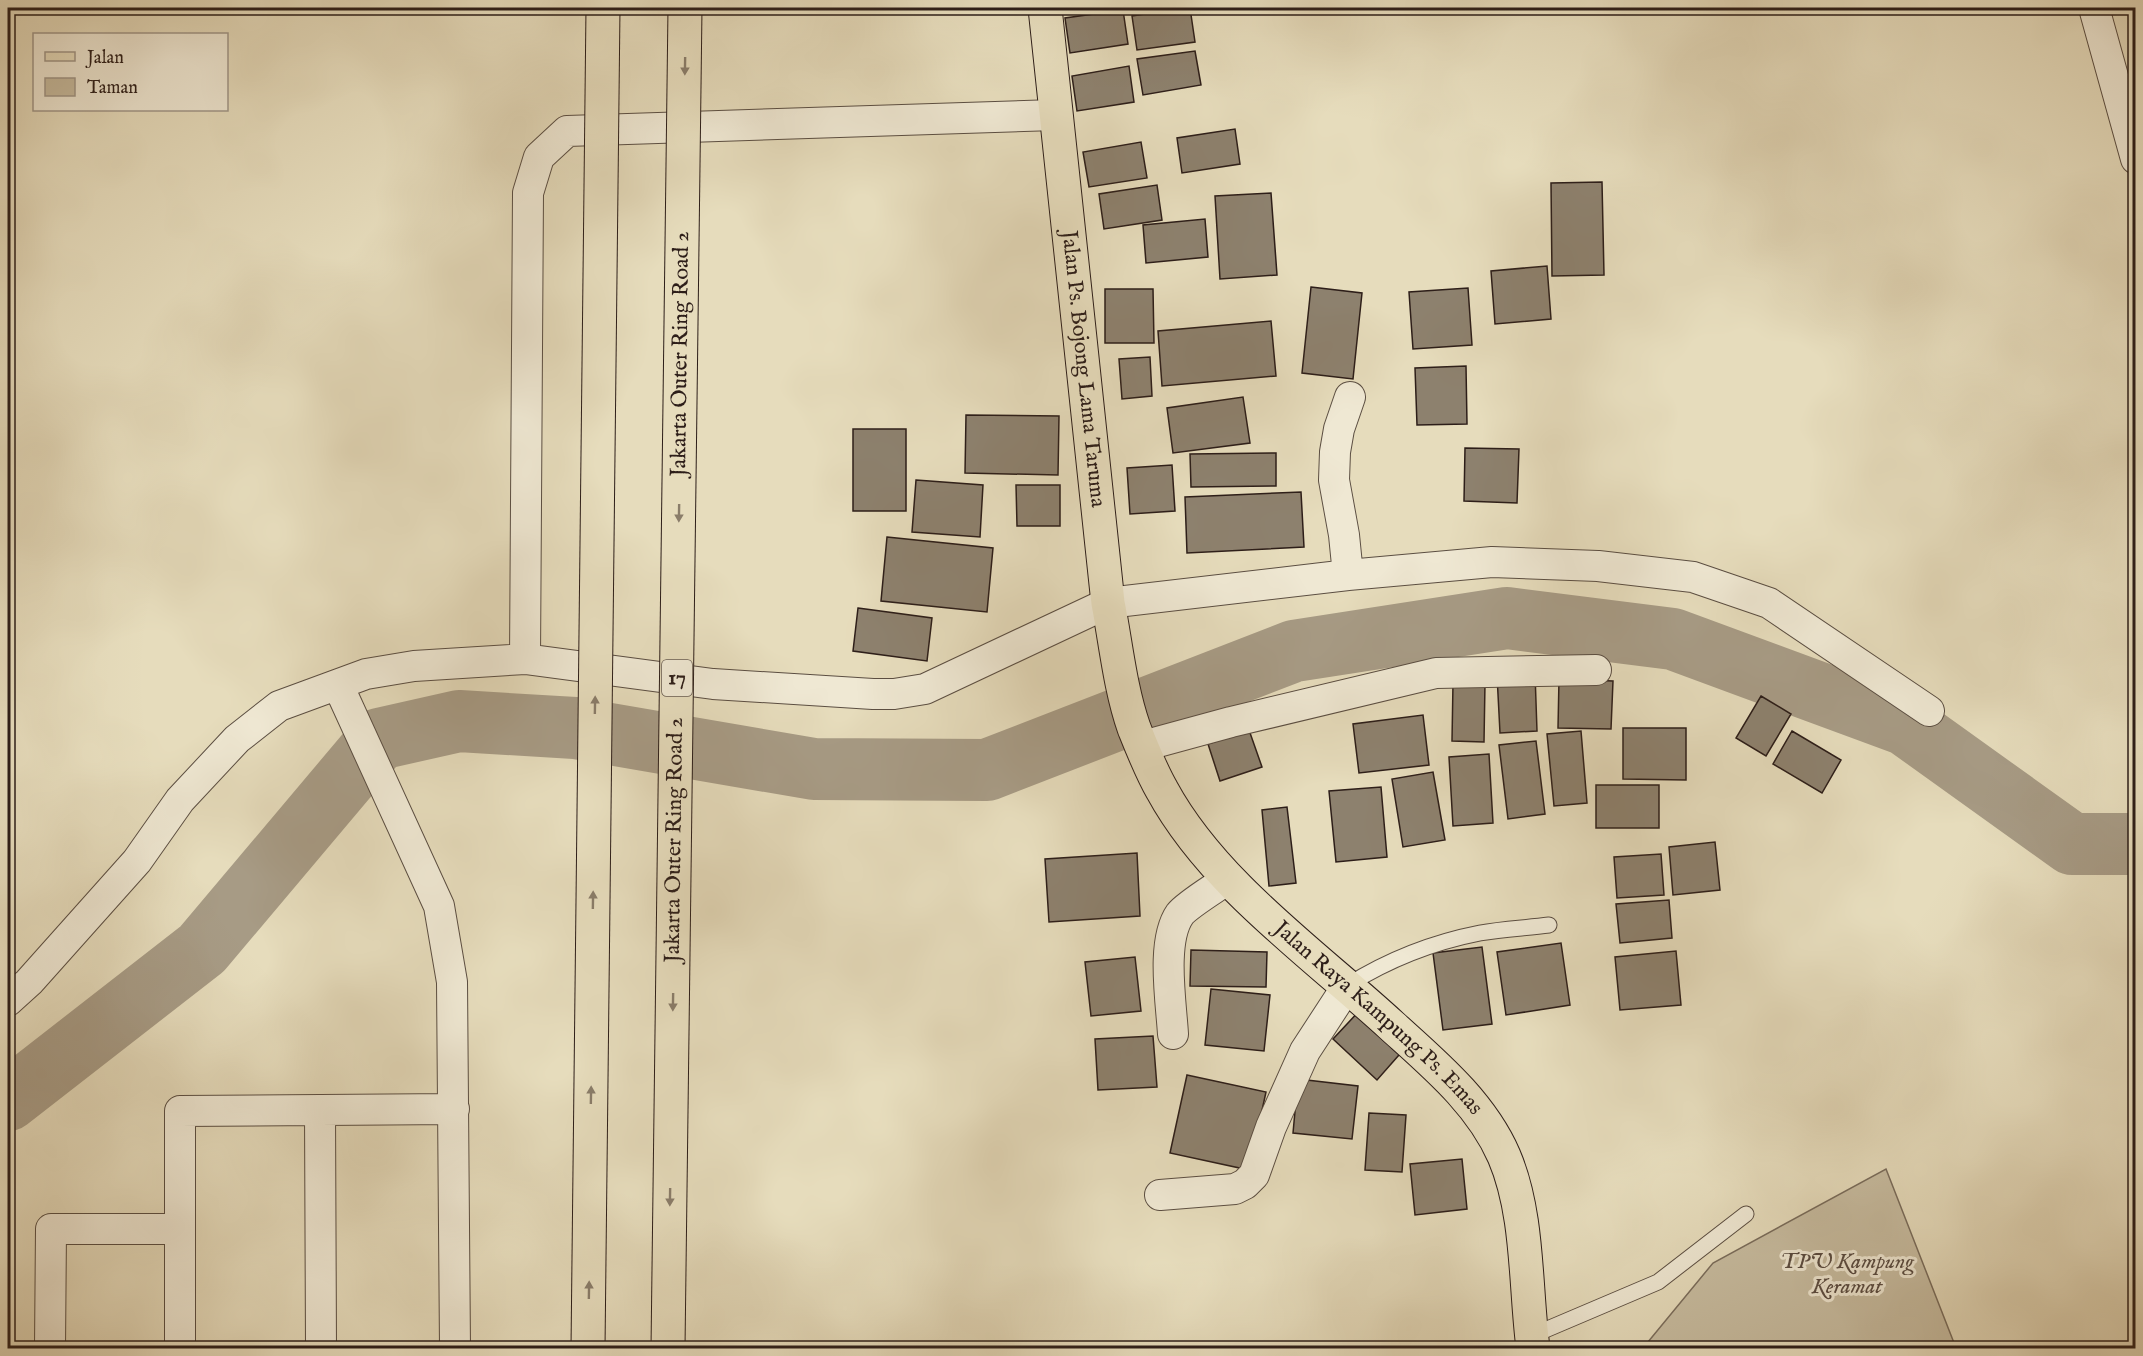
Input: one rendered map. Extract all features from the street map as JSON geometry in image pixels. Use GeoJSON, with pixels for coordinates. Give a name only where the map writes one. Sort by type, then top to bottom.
{"type":"FeatureCollection","features":[{"type":"Feature","properties":{"kind":"main road"},"geometry":{"type":"LineString","coordinates":[[588,1348],[603,8]]}},
{"type":"Feature","properties":{"kind":"main road","name":"Jakarta Outer Ring Road 2"},"geometry":{"type":"LineString","coordinates":[[668,1348],[686,8]]}},
{"type":"Feature","properties":{"kind":"main road","name":"Jalan Ps. Bojong Lama Taruma"},"geometry":{"type":"LineString","coordinates":[[1045,8],[1108,603],[1123,687],[1139,737]]}},
{"type":"Feature","properties":{"kind":"main road","name":"Jalan Raya Kampung Ps. Emas"},"geometry":{"type":"LineString","coordinates":[[1139,737],[1162,790],[1191,835],[1229,878],[1269,918],[1348,985],[1469,1100],[1487,1125],[1504,1155],[1515,1187],[1532,1342]]}},
{"type":"Feature","properties":{"kind":"street"},"geometry":{"type":"LineString","coordinates":[[2094,8],[2136,159]]}},
{"type":"Feature","properties":{"kind":"street"},"geometry":{"type":"LineString","coordinates":[[525,659],[528,193],[538,157],[567,131],[1055,115]]}},
{"type":"Feature","properties":{"kind":"street"},"geometry":{"type":"LineString","coordinates":[[1348,575],[1344,535],[1334,480],[1339,429],[1350,397]]}},
{"type":"Feature","properties":{"kind":"street"},"geometry":{"type":"LineString","coordinates":[[8,1001],[29,982],[137,861],[180,801],[237,739],[279,706],[366,674],[414,666],[525,659],[713,684],[894,694],[925,689],[1108,603],[1348,575],[1492,562],[1598,566],[1693,577],[1769,603],[1929,711]]}},
{"type":"Feature","properties":{"kind":"street"},"geometry":{"type":"LineString","coordinates":[[1139,737],[1231,722],[1436,673],[1596,670]]}},
{"type":"Feature","properties":{"kind":"street"},"geometry":{"type":"LineString","coordinates":[[338,685],[439,906],[452,982],[455,1348]]}},
{"type":"Feature","properties":{"kind":"street"},"geometry":{"type":"LineString","coordinates":[[1173,1034],[1168,948],[1172,931],[1181,913],[1229,878]]}},
{"type":"Feature","properties":{"kind":"street"},"geometry":{"type":"LineString","coordinates":[[1160,1196],[1235,1190],[1254,1175],[1271,1126],[1305,1051],[1348,985]]}},
{"type":"Feature","properties":{"kind":"street"},"geometry":{"type":"LineString","coordinates":[[180,1348],[180,1111],[454,1109]]}},
{"type":"Feature","properties":{"kind":"street"},"geometry":{"type":"LineString","coordinates":[[320,1110],[321,1348]]}},
{"type":"Feature","properties":{"kind":"street"},"geometry":{"type":"LineString","coordinates":[[50,1348],[51,1229],[180,1229]]}},
{"type":"Feature","properties":{"kind":"lane"},"geometry":{"type":"LineString","coordinates":[[1348,985],[1373,970],[1408,954],[1480,933],[1549,925]]}},
{"type":"Feature","properties":{"kind":"lane"},"geometry":{"type":"LineString","coordinates":[[1532,1342],[1658,1282],[1746,1214]]}},
{"type":"Feature","properties":{"kind":"green space","name":"TPU Kampung Keramat"},"geometry":{"type":"Polygon","coordinates":[[[1886,1169],[1956,1348],[1643,1348],[1713,1263],[1886,1169]]]}},
{"type":"Feature","properties":{"kind":"building"},"geometry":{"type":"Polygon","coordinates":[[[1190,8],[1195,42],[1137,50],[1132,16],[1190,8]]]}},
{"type":"Feature","properties":{"kind":"building"},"geometry":{"type":"Polygon","coordinates":[[[1123,10],[1128,44],[1070,53],[1065,18],[1123,10]]]}},
{"type":"Feature","properties":{"kind":"building"},"geometry":{"type":"Polygon","coordinates":[[[1195,51],[1201,85],[1143,95],[1137,59],[1195,51]]]}},
{"type":"Feature","properties":{"kind":"building"},"geometry":{"type":"Polygon","coordinates":[[[1129,66],[1134,102],[1077,111],[1072,76],[1129,66]]]}},
{"type":"Feature","properties":{"kind":"building"},"geometry":{"type":"Polygon","coordinates":[[[1235,129],[1240,164],[1182,173],[1177,138],[1235,129]]]}},
{"type":"Feature","properties":{"kind":"building"},"geometry":{"type":"Polygon","coordinates":[[[1141,142],[1147,178],[1089,187],[1083,152],[1141,142]]]}},
{"type":"Feature","properties":{"kind":"building"},"geometry":{"type":"Polygon","coordinates":[[[1602,182],[1604,275],[1552,276],[1551,183],[1602,182]]]}},
{"type":"Feature","properties":{"kind":"building"},"geometry":{"type":"Polygon","coordinates":[[[1157,185],[1162,220],[1104,229],[1099,194],[1157,185]]]}},
{"type":"Feature","properties":{"kind":"building"},"geometry":{"type":"Polygon","coordinates":[[[1271,193],[1277,275],[1220,279],[1215,196],[1271,193]]]}},
{"type":"Feature","properties":{"kind":"building"},"geometry":{"type":"Polygon","coordinates":[[[1205,219],[1208,257],[1146,263],[1143,225],[1205,219]]]}},
{"type":"Feature","properties":{"kind":"building"},"geometry":{"type":"Polygon","coordinates":[[[1547,266],[1551,319],[1495,324],[1491,271],[1547,266]]]}},
{"type":"Feature","properties":{"kind":"building"},"geometry":{"type":"Polygon","coordinates":[[[1311,287],[1362,293],[1353,379],[1302,373],[1311,287]]]}},
{"type":"Feature","properties":{"kind":"building"},"geometry":{"type":"Polygon","coordinates":[[[1468,288],[1472,345],[1413,349],[1409,292],[1468,288]]]}},
{"type":"Feature","properties":{"kind":"building"},"geometry":{"type":"Polygon","coordinates":[[[1105,289],[1153,289],[1154,343],[1105,343],[1105,289]]]}},
{"type":"Feature","properties":{"kind":"building"},"geometry":{"type":"Polygon","coordinates":[[[1271,321],[1276,376],[1162,386],[1158,331],[1271,321]]]}},
{"type":"Feature","properties":{"kind":"building"},"geometry":{"type":"Polygon","coordinates":[[[1150,357],[1152,396],[1122,399],[1119,359],[1150,357]]]}},
{"type":"Feature","properties":{"kind":"building"},"geometry":{"type":"Polygon","coordinates":[[[1466,366],[1467,424],[1417,425],[1415,368],[1466,366]]]}},
{"type":"Feature","properties":{"kind":"building"},"geometry":{"type":"Polygon","coordinates":[[[1243,397],[1250,443],[1173,453],[1167,408],[1243,397]]]}},
{"type":"Feature","properties":{"kind":"building"},"geometry":{"type":"Polygon","coordinates":[[[966,415],[1059,416],[1058,475],[965,473],[966,415]]]}},
{"type":"Feature","properties":{"kind":"building"},"geometry":{"type":"Polygon","coordinates":[[[853,429],[906,429],[906,511],[853,511],[853,429]]]}},
{"type":"Feature","properties":{"kind":"building"},"geometry":{"type":"Polygon","coordinates":[[[1465,448],[1519,449],[1517,503],[1464,501],[1465,448]]]}},
{"type":"Feature","properties":{"kind":"building"},"geometry":{"type":"Polygon","coordinates":[[[1276,453],[1276,486],[1191,487],[1190,454],[1276,453]]]}},
{"type":"Feature","properties":{"kind":"building"},"geometry":{"type":"Polygon","coordinates":[[[1172,465],[1175,511],[1130,514],[1127,468],[1172,465]]]}},
{"type":"Feature","properties":{"kind":"building"},"geometry":{"type":"Polygon","coordinates":[[[916,480],[983,485],[980,537],[912,532],[916,480]]]}},
{"type":"Feature","properties":{"kind":"building"},"geometry":{"type":"Polygon","coordinates":[[[1016,485],[1060,485],[1060,526],[1017,526],[1016,485]]]}},
{"type":"Feature","properties":{"kind":"building"},"geometry":{"type":"Polygon","coordinates":[[[1301,492],[1304,547],[1187,553],[1185,497],[1301,492]]]}},
{"type":"Feature","properties":{"kind":"building"},"geometry":{"type":"Polygon","coordinates":[[[887,537],[993,548],[987,612],[881,601],[887,537]]]}},
{"type":"Feature","properties":{"kind":"building"},"geometry":{"type":"Polygon","coordinates":[[[858,608],[932,618],[927,661],[853,651],[858,608]]]}},
{"type":"Feature","properties":{"kind":"building"},"geometry":{"type":"Polygon","coordinates":[[[1535,673],[1537,731],[1500,733],[1497,675],[1535,673]]]}},
{"type":"Feature","properties":{"kind":"building"},"geometry":{"type":"Polygon","coordinates":[[[1559,679],[1613,681],[1611,729],[1558,728],[1559,679]]]}},
{"type":"Feature","properties":{"kind":"building"},"geometry":{"type":"Polygon","coordinates":[[[1453,683],[1485,683],[1484,742],[1452,741],[1453,683]]]}},
{"type":"Feature","properties":{"kind":"building"},"geometry":{"type":"Polygon","coordinates":[[[1761,696],[1791,714],[1766,756],[1736,738],[1761,696]]]}},
{"type":"Feature","properties":{"kind":"building"},"geometry":{"type":"Polygon","coordinates":[[[1423,715],[1429,765],[1359,773],[1353,724],[1423,715]]]}},
{"type":"Feature","properties":{"kind":"building"},"geometry":{"type":"Polygon","coordinates":[[[1623,728],[1686,728],[1686,780],[1623,779],[1623,728]]]}},
{"type":"Feature","properties":{"kind":"building"},"geometry":{"type":"Polygon","coordinates":[[[1249,730],[1262,767],[1220,781],[1208,744],[1249,730]]]}},
{"type":"Feature","properties":{"kind":"building"},"geometry":{"type":"Polygon","coordinates":[[[1581,731],[1587,803],[1554,806],[1547,734],[1581,731]]]}},
{"type":"Feature","properties":{"kind":"building"},"geometry":{"type":"Polygon","coordinates":[[[1792,731],[1841,760],[1822,793],[1773,764],[1792,731]]]}},
{"type":"Feature","properties":{"kind":"building"},"geometry":{"type":"Polygon","coordinates":[[[1536,741],[1545,814],[1508,819],[1499,745],[1536,741]]]}},
{"type":"Feature","properties":{"kind":"building"},"geometry":{"type":"Polygon","coordinates":[[[1489,754],[1493,823],[1453,826],[1449,757],[1489,754]]]}},
{"type":"Feature","properties":{"kind":"building"},"geometry":{"type":"Polygon","coordinates":[[[1433,772],[1445,840],[1403,847],[1392,779],[1433,772]]]}},
{"type":"Feature","properties":{"kind":"building"},"geometry":{"type":"Polygon","coordinates":[[[1596,785],[1659,785],[1659,828],[1596,828],[1596,785]]]}},
{"type":"Feature","properties":{"kind":"building"},"geometry":{"type":"Polygon","coordinates":[[[1381,787],[1387,857],[1336,862],[1329,791],[1381,787]]]}},
{"type":"Feature","properties":{"kind":"building"},"geometry":{"type":"Polygon","coordinates":[[[1287,807],[1296,883],[1269,886],[1262,810],[1287,807]]]}},
{"type":"Feature","properties":{"kind":"building"},"geometry":{"type":"Polygon","coordinates":[[[1715,842],[1720,890],[1673,895],[1669,847],[1715,842]]]}},
{"type":"Feature","properties":{"kind":"building"},"geometry":{"type":"Polygon","coordinates":[[[1137,853],[1140,916],[1049,922],[1045,859],[1137,853]]]}},
{"type":"Feature","properties":{"kind":"building"},"geometry":{"type":"Polygon","coordinates":[[[1661,854],[1664,895],[1617,898],[1614,857],[1661,854]]]}},
{"type":"Feature","properties":{"kind":"building"},"geometry":{"type":"Polygon","coordinates":[[[1669,900],[1672,938],[1620,943],[1616,904],[1669,900]]]}},
{"type":"Feature","properties":{"kind":"building"},"geometry":{"type":"Polygon","coordinates":[[[1561,943],[1570,1005],[1506,1015],[1497,952],[1561,943]]]}},
{"type":"Feature","properties":{"kind":"building"},"geometry":{"type":"Polygon","coordinates":[[[1482,947],[1492,1024],[1443,1030],[1433,953],[1482,947]]]}},
{"type":"Feature","properties":{"kind":"building"},"geometry":{"type":"Polygon","coordinates":[[[1191,950],[1267,952],[1266,987],[1190,986],[1191,950]]]}},
{"type":"Feature","properties":{"kind":"building"},"geometry":{"type":"Polygon","coordinates":[[[1676,951],[1681,1005],[1620,1010],[1615,957],[1676,951]]]}},
{"type":"Feature","properties":{"kind":"building"},"geometry":{"type":"Polygon","coordinates":[[[1135,957],[1141,1011],[1091,1016],[1085,962],[1135,957]]]}},
{"type":"Feature","properties":{"kind":"building"},"geometry":{"type":"Polygon","coordinates":[[[1211,989],[1270,995],[1264,1051],[1205,1045],[1211,989]]]}},
{"type":"Feature","properties":{"kind":"building"},"geometry":{"type":"Polygon","coordinates":[[[1362,1008],[1406,1047],[1377,1080],[1333,1039],[1362,1008]]]}},
{"type":"Feature","properties":{"kind":"building"},"geometry":{"type":"Polygon","coordinates":[[[1153,1036],[1157,1087],[1098,1090],[1095,1039],[1153,1036]]]}},
{"type":"Feature","properties":{"kind":"building"},"geometry":{"type":"Polygon","coordinates":[[[1187,1075],[1266,1092],[1249,1170],[1170,1153],[1187,1075]]]}},
{"type":"Feature","properties":{"kind":"building"},"geometry":{"type":"Polygon","coordinates":[[[1298,1079],[1358,1086],[1352,1139],[1293,1133],[1298,1079]]]}},
{"type":"Feature","properties":{"kind":"building"},"geometry":{"type":"Polygon","coordinates":[[[1369,1113],[1406,1115],[1402,1172],[1365,1170],[1369,1113]]]}},
{"type":"Feature","properties":{"kind":"building"},"geometry":{"type":"Polygon","coordinates":[[[1462,1159],[1467,1209],[1415,1215],[1410,1164],[1462,1159]]]}},
{"type":"Feature","properties":{"kind":"waterway"},"geometry":{"type":"LineString","coordinates":[[8,1100],[202,949],[379,739],[459,721],[575,728],[814,769],[987,770],[1294,651],[1507,618],[1673,639],[1906,725],[2072,844],[2136,844]]}}]}
